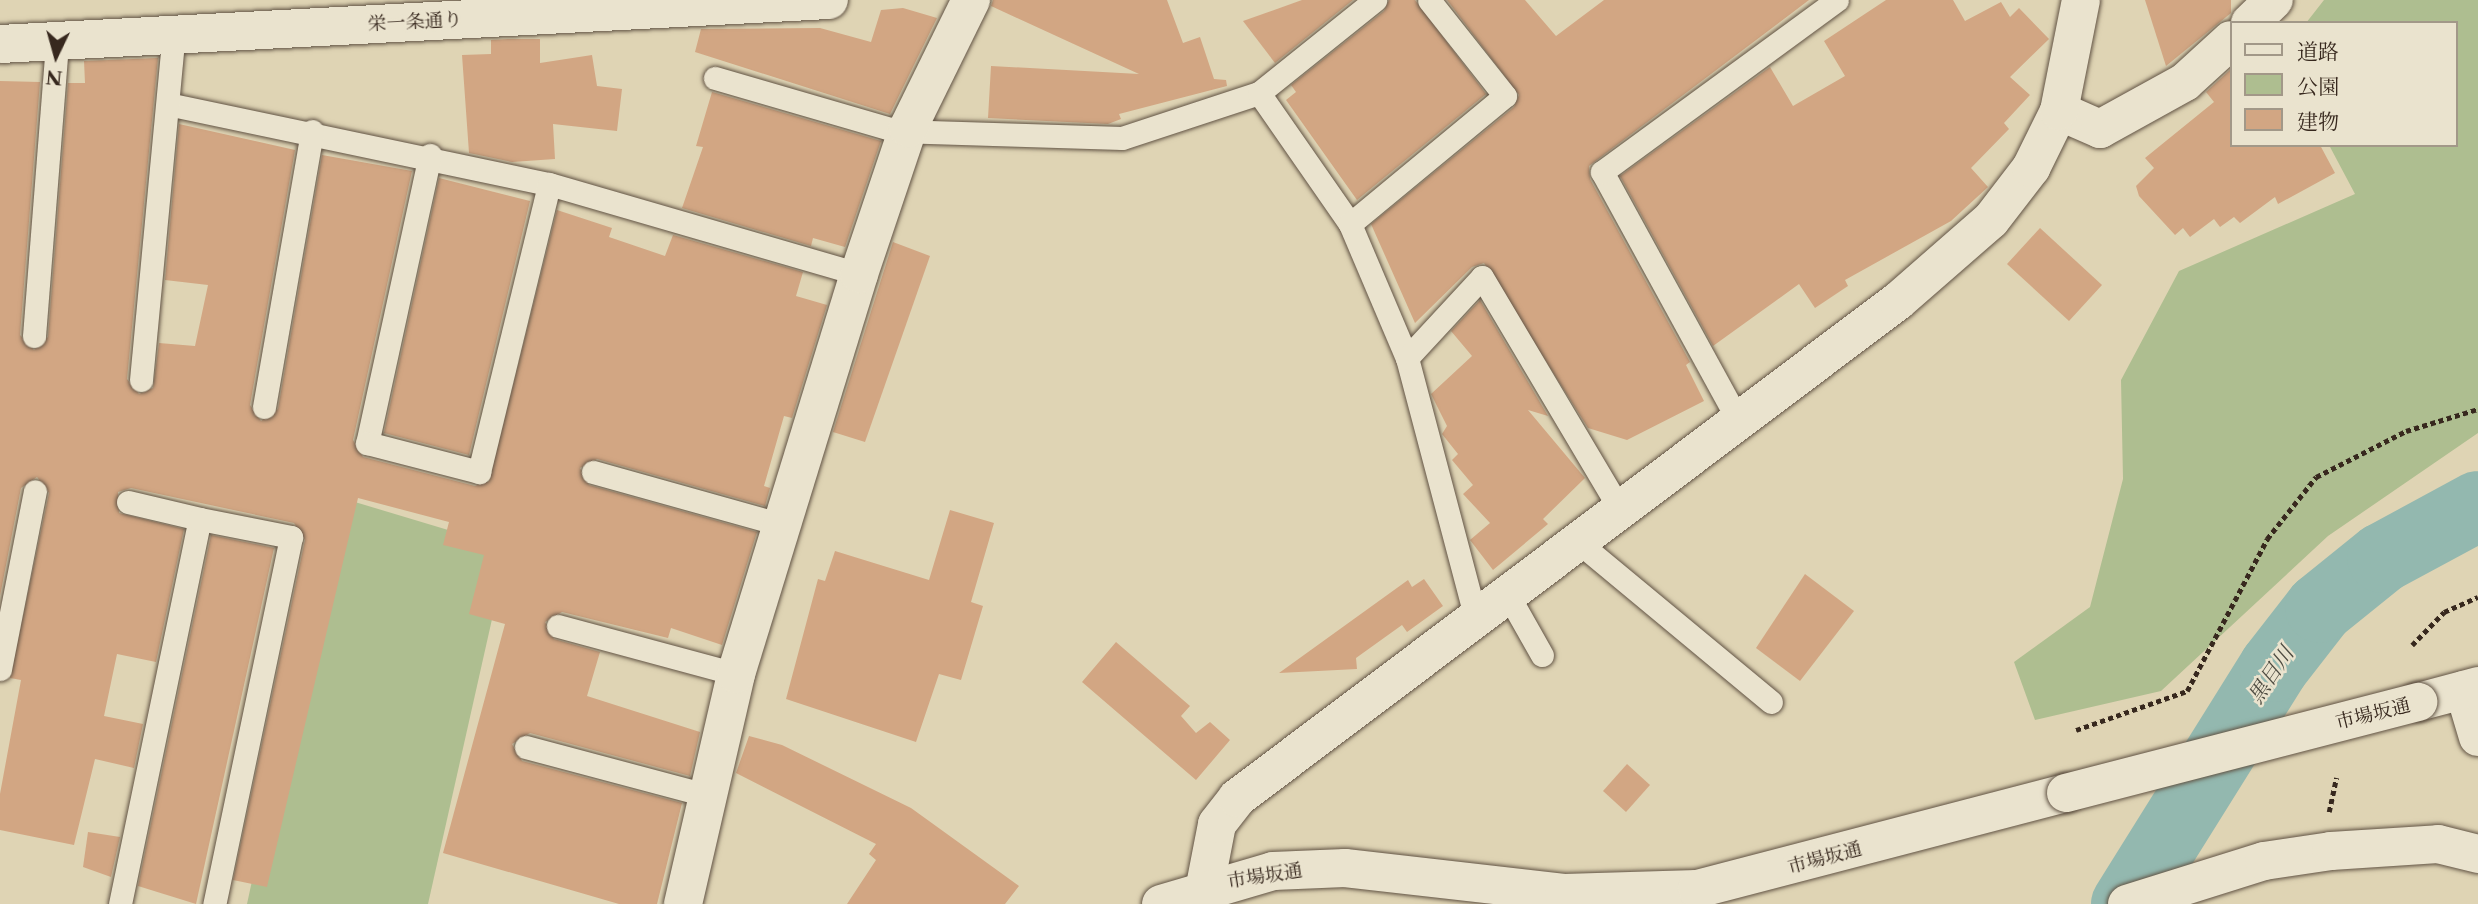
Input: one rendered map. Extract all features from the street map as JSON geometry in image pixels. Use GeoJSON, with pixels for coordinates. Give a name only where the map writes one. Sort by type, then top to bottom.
{"type":"FeatureCollection","features":[{"type":"Feature","properties":{"kind":"street","name":"栄一条通り"},"geometry":{"type":"LineString","coordinates":[[0,44],[633,5],[829,0]]}},
{"type":"Feature","properties":{"kind":"street"},"geometry":{"type":"LineString","coordinates":[[683,904],[703,794],[779,524],[908,128],[971,0]]}},
{"type":"Feature","properties":{"kind":"street"},"geometry":{"type":"LineString","coordinates":[[1205,886],[1217,824],[1237,798],[1898,301],[1992,220],[2031,168],[2059,111],[2081,0]]}},
{"type":"Feature","properties":{"kind":"street"},"geometry":{"type":"LineString","coordinates":[[2252,21],[2274,0]]}},
{"type":"Feature","properties":{"kind":"street"},"geometry":{"type":"LineString","coordinates":[[2059,111],[2100,129],[2185,82],[2230,41]]}},
{"type":"Feature","properties":{"kind":"street"},"geometry":{"type":"LineString","coordinates":[[2471,688],[2478,737]]}},
{"type":"Feature","properties":{"kind":"street","name":"市場坂通"},"geometry":{"type":"LineString","coordinates":[[1161,904],[1205,886],[1273,871],[1345,867],[1566,899],[1697,889],[2471,688]]}},
{"type":"Feature","properties":{"kind":"street"},"geometry":{"type":"LineString","coordinates":[[2127,904],[2264,861],[2438,844],[2478,854]]}},
{"type":"Feature","properties":{"kind":"lane"},"geometry":{"type":"LineString","coordinates":[[715,78],[897,131],[908,128],[1122,138],[1259,93],[1375,0]]}},
{"type":"Feature","properties":{"kind":"lane"},"geometry":{"type":"LineString","coordinates":[[1350,223],[1505,96],[1429,0]]}},
{"type":"Feature","properties":{"kind":"lane"},"geometry":{"type":"LineString","coordinates":[[1738,420],[1602,172],[1837,0]]}},
{"type":"Feature","properties":{"kind":"lane"},"geometry":{"type":"LineString","coordinates":[[141,380],[174,34]]}},
{"type":"Feature","properties":{"kind":"lane"},"geometry":{"type":"LineString","coordinates":[[34,335],[57,41]]}},
{"type":"Feature","properties":{"kind":"lane"},"geometry":{"type":"LineString","coordinates":[[1259,93],[1350,223],[1407,358],[1476,619]]}},
{"type":"Feature","properties":{"kind":"lane"},"geometry":{"type":"LineString","coordinates":[[168,104],[430,155],[549,184],[859,274]]}},
{"type":"Feature","properties":{"kind":"lane"},"geometry":{"type":"LineString","coordinates":[[264,407],[312,131]]}},
{"type":"Feature","properties":{"kind":"lane"},"geometry":{"type":"LineString","coordinates":[[430,155],[367,443],[479,472],[549,184]]}},
{"type":"Feature","properties":{"kind":"lane"},"geometry":{"type":"LineString","coordinates":[[1407,358],[1482,277],[1620,509]]}},
{"type":"Feature","properties":{"kind":"lane"},"geometry":{"type":"LineString","coordinates":[[593,472],[779,524]]}},
{"type":"Feature","properties":{"kind":"lane"},"geometry":{"type":"LineString","coordinates":[[0,669],[35,491]]}},
{"type":"Feature","properties":{"kind":"lane"},"geometry":{"type":"LineString","coordinates":[[128,502],[291,537],[214,904]]}},
{"type":"Feature","properties":{"kind":"lane"},"geometry":{"type":"LineString","coordinates":[[120,904],[201,519]]}},
{"type":"Feature","properties":{"kind":"lane"},"geometry":{"type":"LineString","coordinates":[[1577,541],[1770,702]]}},
{"type":"Feature","properties":{"kind":"lane"},"geometry":{"type":"LineString","coordinates":[[1507,595],[1542,655]]}},
{"type":"Feature","properties":{"kind":"lane"},"geometry":{"type":"LineString","coordinates":[[558,626],[736,674]]}},
{"type":"Feature","properties":{"kind":"lane"},"geometry":{"type":"LineString","coordinates":[[526,747],[703,794]]}},
{"type":"Feature","properties":{"kind":"path"},"geometry":{"type":"LineString","coordinates":[[2076,730],[2187,691],[2267,539],[2316,477],[2406,431],[2478,409]]}},
{"type":"Feature","properties":{"kind":"path"},"geometry":{"type":"LineString","coordinates":[[2412,645],[2444,612],[2478,597]]}},
{"type":"Feature","properties":{"kind":"path"},"geometry":{"type":"LineString","coordinates":[[2329,811],[2336,778]]}},
{"type":"Feature","properties":{"kind":"green space"},"geometry":{"type":"Polygon","coordinates":[[[2324,0],[2478,0],[2478,433],[2328,536],[2161,691],[2035,720],[2014,662],[2090,607],[2123,479],[2121,380],[2179,271],[2355,194],[2330,147],[2457,147],[2457,21],[2308,21],[2324,0]]]}},
{"type":"Feature","properties":{"kind":"green space"},"geometry":{"type":"Polygon","coordinates":[[[335,496],[508,548],[428,904],[247,904],[335,496]]]}},
{"type":"Feature","properties":{"kind":"building"},"geometry":{"type":"Polygon","coordinates":[[[993,0],[1167,0],[1183,43],[1200,37],[1214,79],[1226,80],[1227,86],[1119,114],[1121,119],[1108,124],[988,118],[991,66],[1139,74],[991,6],[993,0]]]}},
{"type":"Feature","properties":{"kind":"building"},"geometry":{"type":"Polygon","coordinates":[[[1302,0],[1353,0],[1275,63],[1243,21],[1302,0]]]}},
{"type":"Feature","properties":{"kind":"building"},"geometry":{"type":"Polygon","coordinates":[[[1389,0],[1415,0],[1486,94],[1357,200],[1286,100],[1296,92],[1291,85],[1384,11],[1389,0]]]}},
{"type":"Feature","properties":{"kind":"building"},"geometry":{"type":"Polygon","coordinates":[[[1447,0],[1525,0],[1556,36],[1604,0],[1809,0],[1589,166],[1590,179],[1690,362],[1686,365],[1704,401],[1627,440],[1588,428],[1484,263],[1472,267],[1415,323],[1371,224],[1514,107],[1519,95],[1447,0]]]}},
{"type":"Feature","properties":{"kind":"building"},"geometry":{"type":"Polygon","coordinates":[[[1886,0],[1953,0],[1965,21],[2001,2],[2010,17],[2019,8],[2049,39],[2010,77],[2030,95],[2004,123],[2009,129],[1971,168],[1988,187],[1951,221],[1845,280],[1848,286],[1815,308],[1799,284],[1713,346],[1620,176],[1770,67],[1793,106],[1845,76],[1824,41],[1886,0]]]}},
{"type":"Feature","properties":{"kind":"building"},"geometry":{"type":"Polygon","coordinates":[[[2145,0],[2231,0],[2231,13],[2166,66],[2145,0]]]}},
{"type":"Feature","properties":{"kind":"building"},"geometry":{"type":"Polygon","coordinates":[[[903,8],[937,18],[890,114],[695,52],[701,29],[820,28],[871,42],[881,10],[903,8]]]}},
{"type":"Feature","properties":{"kind":"building"},"geometry":{"type":"Polygon","coordinates":[[[540,39],[540,63],[592,55],[597,86],[622,89],[617,131],[553,124],[555,159],[512,162],[469,153],[462,55],[491,54],[491,40],[540,39]]]}},
{"type":"Feature","properties":{"kind":"building"},"geometry":{"type":"Polygon","coordinates":[[[158,58],[127,379],[139,394],[153,388],[159,343],[195,346],[208,285],[165,280],[179,124],[295,150],[250,405],[261,421],[278,409],[322,155],[412,171],[353,440],[363,457],[475,486],[489,481],[557,210],[612,228],[609,237],[665,256],[673,235],[803,272],[796,296],[827,305],[792,418],[784,416],[764,486],[770,488],[765,506],[597,459],[580,468],[589,485],[757,532],[722,645],[671,628],[668,638],[562,612],[545,622],[554,639],[600,652],[587,696],[700,732],[690,776],[530,733],[512,744],[522,761],[682,803],[657,904],[619,904],[443,853],[505,624],[469,614],[484,555],[443,545],[449,522],[358,498],[267,887],[233,880],[305,540],[294,523],[131,488],[118,492],[119,513],[184,529],[156,662],[117,654],[104,716],[143,724],[134,768],[95,759],[74,845],[0,830],[0,794],[21,680],[10,678],[49,493],[37,477],[21,488],[0,596],[0,81],[40,82],[20,335],[34,350],[48,337],[68,83],[85,83],[84,61],[158,58]]]}},
{"type":"Feature","properties":{"kind":"building"},"geometry":{"type":"Polygon","coordinates":[[[2230,70],[2230,147],[2321,147],[2335,173],[2278,204],[2275,197],[2240,223],[2234,217],[2220,227],[2214,219],[2190,237],[2183,228],[2175,235],[2139,196],[2136,186],[2154,168],[2145,158],[2214,102],[2206,92],[2230,70]]]}},
{"type":"Feature","properties":{"kind":"building"},"geometry":{"type":"Polygon","coordinates":[[[712,92],[881,141],[845,247],[813,238],[811,246],[682,208],[703,147],[696,146],[712,92]]]}},
{"type":"Feature","properties":{"kind":"building"},"geometry":{"type":"Polygon","coordinates":[[[439,178],[530,201],[469,455],[384,433],[439,178]]]}},
{"type":"Feature","properties":{"kind":"building"},"geometry":{"type":"Polygon","coordinates":[[[2040,228],[2102,285],[2069,321],[2007,264],[2040,228]]]}},
{"type":"Feature","properties":{"kind":"building"},"geometry":{"type":"Polygon","coordinates":[[[893,242],[930,256],[865,442],[833,432],[893,242]]]}},
{"type":"Feature","properties":{"kind":"building"},"geometry":{"type":"Polygon","coordinates":[[[1480,300],[1548,416],[1528,410],[1585,478],[1543,519],[1548,524],[1493,570],[1470,540],[1490,523],[1463,494],[1473,485],[1452,460],[1458,454],[1442,434],[1447,426],[1431,394],[1472,356],[1451,331],[1480,300]]]}},
{"type":"Feature","properties":{"kind":"building"},"geometry":{"type":"Polygon","coordinates":[[[950,510],[994,523],[971,602],[983,606],[961,680],[939,674],[916,742],[786,699],[818,579],[825,581],[835,551],[929,580],[950,510]]]}},
{"type":"Feature","properties":{"kind":"building"},"geometry":{"type":"Polygon","coordinates":[[[211,535],[274,548],[196,904],[138,886],[211,535]]]}},
{"type":"Feature","properties":{"kind":"building"},"geometry":{"type":"Polygon","coordinates":[[[1805,574],[1854,611],[1800,681],[1756,648],[1805,574]]]}},
{"type":"Feature","properties":{"kind":"building"},"geometry":{"type":"Polygon","coordinates":[[[1424,579],[1443,606],[1407,632],[1402,625],[1356,658],[1357,669],[1279,673],[1408,580],[1412,587],[1424,579]]]}},
{"type":"Feature","properties":{"kind":"building"},"geometry":{"type":"Polygon","coordinates":[[[1116,642],[1190,706],[1181,716],[1196,733],[1210,722],[1230,740],[1196,780],[1082,682],[1116,642]]]}},
{"type":"Feature","properties":{"kind":"building"},"geometry":{"type":"Polygon","coordinates":[[[749,736],[782,745],[911,808],[1019,886],[1005,904],[847,904],[876,860],[869,854],[876,844],[736,773],[749,736]]]}},
{"type":"Feature","properties":{"kind":"building"},"geometry":{"type":"Polygon","coordinates":[[[1627,764],[1650,785],[1626,812],[1603,791],[1627,764]]]}},
{"type":"Feature","properties":{"kind":"building"},"geometry":{"type":"Polygon","coordinates":[[[88,832],[120,837],[111,877],[83,867],[88,832]]]}},
{"type":"Feature","properties":{"kind":"waterway","name":"黒目川"},"geometry":{"type":"LineString","coordinates":[[2126,904],[2274,667],[2320,608],[2382,558],[2478,506]]}}]}
